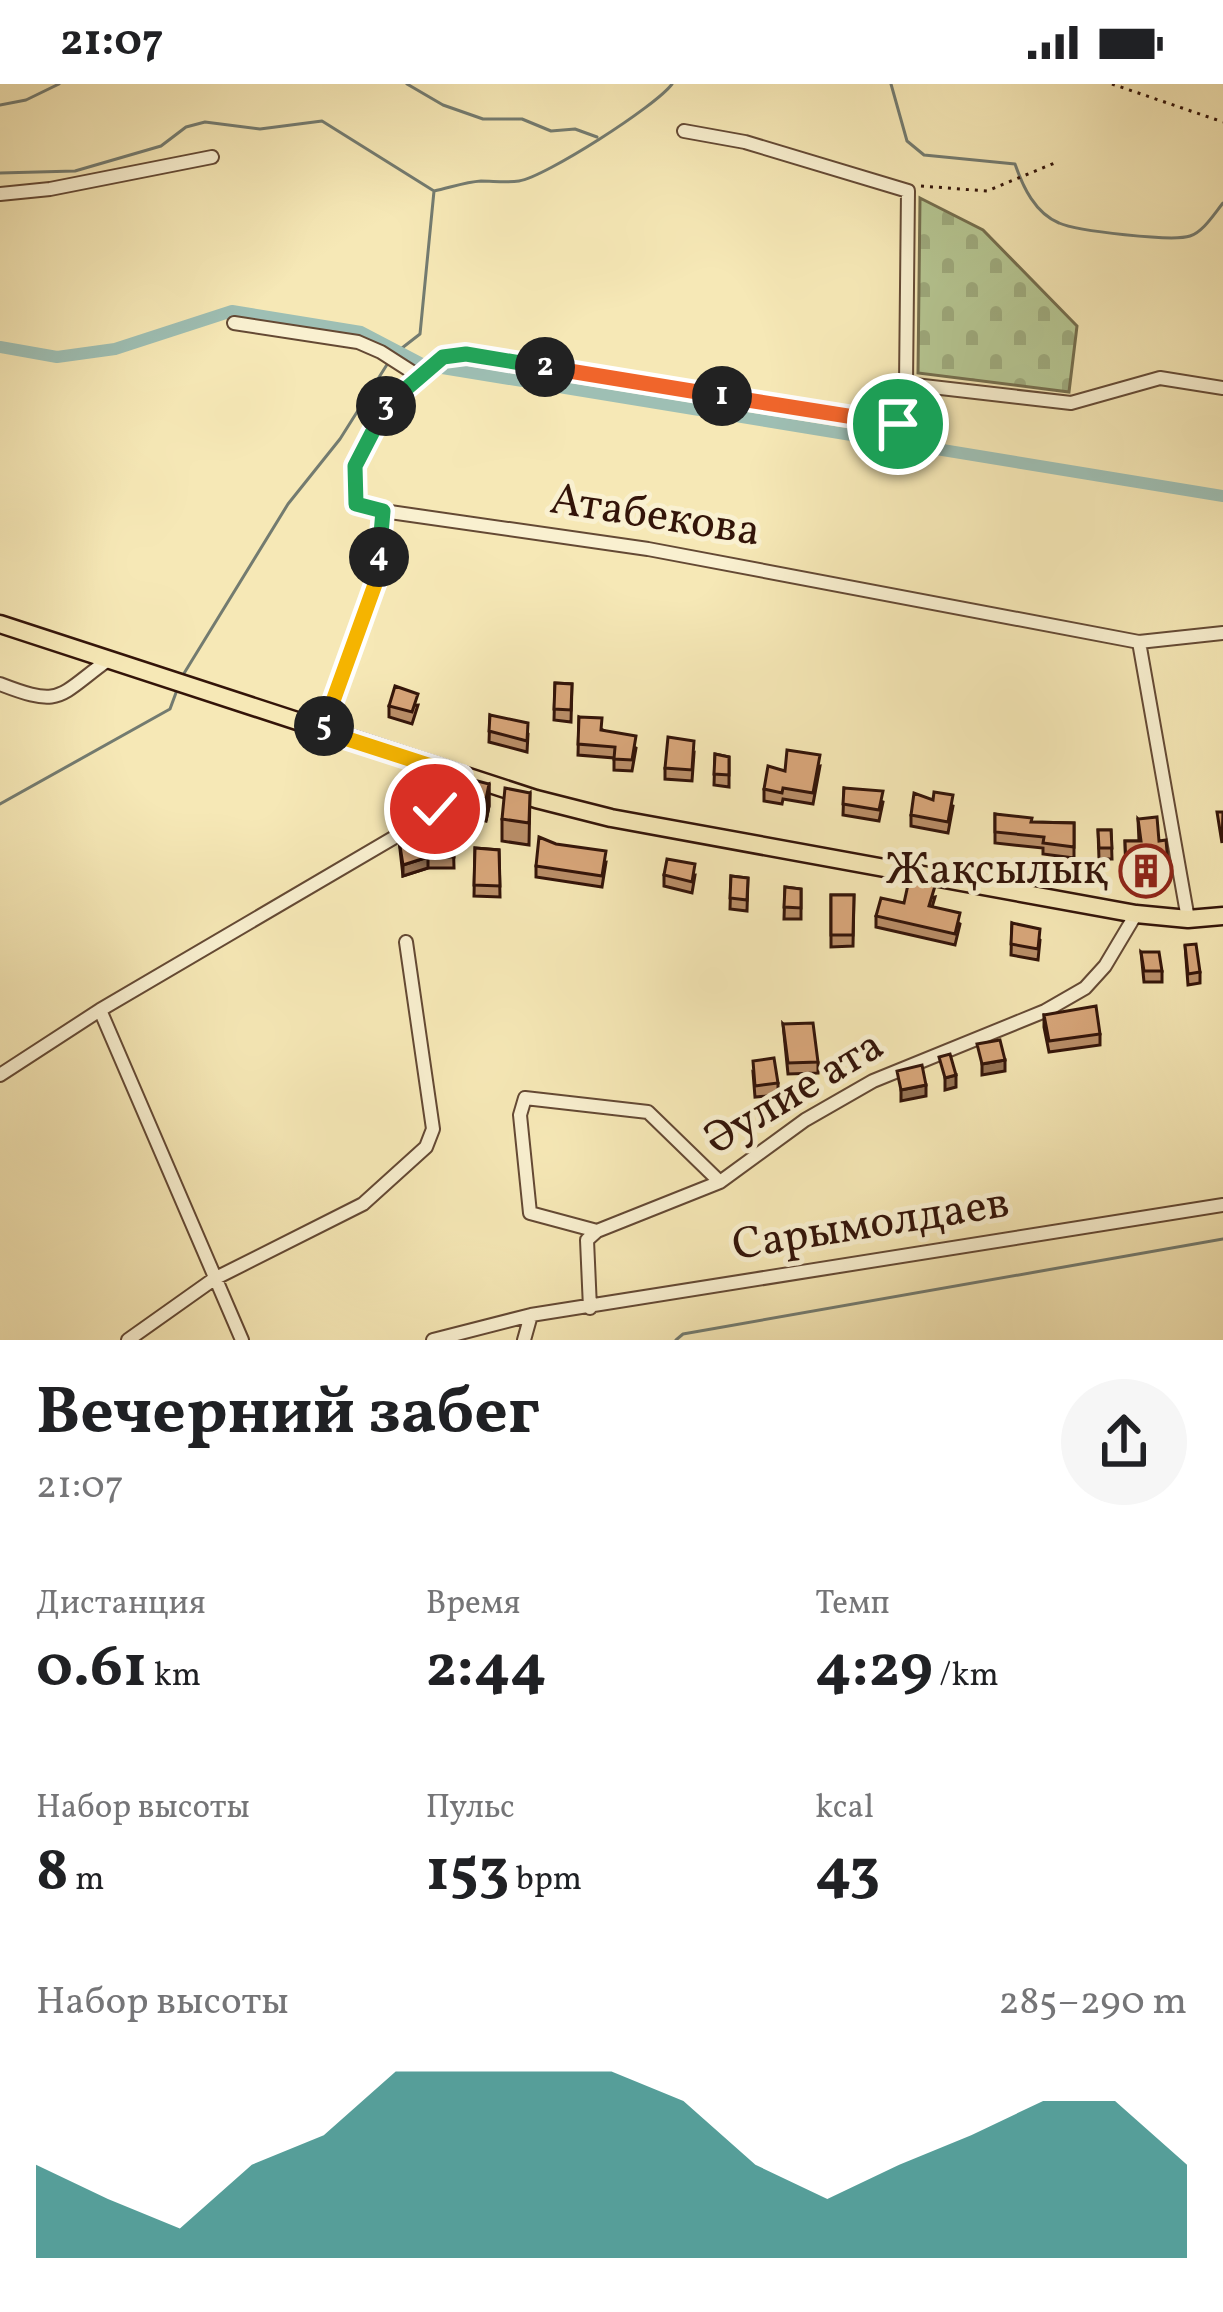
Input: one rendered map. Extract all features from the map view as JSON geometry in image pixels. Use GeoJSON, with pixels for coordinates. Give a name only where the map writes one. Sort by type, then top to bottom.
{"type":"FeatureCollection","features":[{"type":"Feature","properties":{"kind":"main road"},"geometry":{"type":"LineString","coordinates":[[0,624],[462,776],[610,818],[1136,914],[1188,919],[1223,916]]}},
{"type":"Feature","properties":{"kind":"street"},"geometry":{"type":"LineString","coordinates":[[323,731],[378,576],[383,511],[356,504],[355,466],[385,406],[443,357],[466,354],[898,424],[906,384],[908,191],[746,142],[684,131]]}},
{"type":"Feature","properties":{"kind":"street"},"geometry":{"type":"LineString","coordinates":[[0,194],[50,189],[212,157]]}},
{"type":"Feature","properties":{"kind":"street"},"geometry":{"type":"LineString","coordinates":[[235,323],[358,343],[420,377]]}},
{"type":"Feature","properties":{"kind":"street"},"geometry":{"type":"LineString","coordinates":[[906,384],[1071,403],[1160,378],[1223,388]]}},
{"type":"Feature","properties":{"kind":"street","name":"Атабекова"},"geometry":{"type":"LineString","coordinates":[[383,511],[648,549],[1139,642],[1223,633]]}},
{"type":"Feature","properties":{"kind":"street"},"geometry":{"type":"LineString","coordinates":[[1139,642],[1188,919]]}},
{"type":"Feature","properties":{"kind":"street"},"geometry":{"type":"LineString","coordinates":[[0,683],[41,700],[57,697],[108,659]]}},
{"type":"Feature","properties":{"kind":"street"},"geometry":{"type":"LineString","coordinates":[[0,1075],[100,1010],[417,824],[462,776]]}},
{"type":"Feature","properties":{"kind":"street","name":"Әулие ата"},"geometry":{"type":"LineString","coordinates":[[597,1231],[721,1182],[805,1120],[873,1081],[1045,1011],[1085,988],[1106,966],[1136,914]]}},
{"type":"Feature","properties":{"kind":"street"},"geometry":{"type":"LineString","coordinates":[[128,1340],[214,1280],[363,1204],[426,1147],[433,1129],[406,942]]}},
{"type":"Feature","properties":{"kind":"street"},"geometry":{"type":"LineString","coordinates":[[100,1010],[242,1340]]}},
{"type":"Feature","properties":{"kind":"street","name":"Сарымолдаев"},"geometry":{"type":"LineString","coordinates":[[597,1231],[530,1213],[520,1115],[525,1099],[648,1112],[721,1182]]}},
{"type":"Feature","properties":{"kind":"street","name":"Сарымолдаев"},"geometry":{"type":"LineString","coordinates":[[433,1340],[531,1315],[1223,1205]]}},
{"type":"Feature","properties":{"kind":"street"},"geometry":{"type":"LineString","coordinates":[[590,1308],[587,1240],[597,1231]]}},
{"type":"Feature","properties":{"kind":"street"},"geometry":{"type":"LineString","coordinates":[[524,1340],[531,1315]]}},
{"type":"Feature","properties":{"kind":"path"},"geometry":{"type":"LineString","coordinates":[[1112,84],[1223,122]]}},
{"type":"Feature","properties":{"kind":"path"},"geometry":{"type":"LineString","coordinates":[[908,191],[926,185],[987,191],[1057,162]]}},
{"type":"Feature","properties":{"kind":"green space"},"geometry":{"type":"Polygon","coordinates":[[[920,198],[983,230],[1077,326],[1069,392],[918,373],[920,198]]]}},
{"type":"Feature","properties":{"kind":"building"},"geometry":{"type":"Polygon","coordinates":[[[555,683],[572,684],[571,710],[554,709],[555,683]]]}},
{"type":"Feature","properties":{"kind":"building"},"geometry":{"type":"Polygon","coordinates":[[[395,686],[418,694],[412,712],[389,706],[395,686]]]}},
{"type":"Feature","properties":{"kind":"building"},"geometry":{"type":"Polygon","coordinates":[[[490,715],[528,723],[527,741],[489,731],[490,715]]]}},
{"type":"Feature","properties":{"kind":"building"},"geometry":{"type":"Polygon","coordinates":[[[579,717],[602,718],[601,730],[636,736],[632,760],[614,759],[615,747],[578,744],[579,717]]]}},
{"type":"Feature","properties":{"kind":"building"},"geometry":{"type":"Polygon","coordinates":[[[668,737],[694,741],[692,770],[665,768],[668,737]]]}},
{"type":"Feature","properties":{"kind":"building"},"geometry":{"type":"Polygon","coordinates":[[[787,750],[820,755],[813,793],[764,789],[768,766],[785,771],[787,750]]]}},
{"type":"Feature","properties":{"kind":"building"},"geometry":{"type":"Polygon","coordinates":[[[715,754],[729,757],[729,775],[714,774],[715,754]]]}},
{"type":"Feature","properties":{"kind":"building"},"geometry":{"type":"Polygon","coordinates":[[[470,779],[489,784],[486,799],[468,794],[470,779]]]}},
{"type":"Feature","properties":{"kind":"building"},"geometry":{"type":"Polygon","coordinates":[[[505,788],[530,793],[529,823],[502,819],[505,788]]]}},
{"type":"Feature","properties":{"kind":"building"},"geometry":{"type":"Polygon","coordinates":[[[844,788],[883,791],[879,810],[843,804],[844,788]]]}},
{"type":"Feature","properties":{"kind":"building"},"geometry":{"type":"Polygon","coordinates":[[[934,792],[953,795],[948,822],[911,815],[914,793],[933,800],[934,792]]]}},
{"type":"Feature","properties":{"kind":"building"},"geometry":{"type":"Polygon","coordinates":[[[1217,812],[1223,812],[1222,843],[1217,812]]]}},
{"type":"Feature","properties":{"kind":"building"},"geometry":{"type":"Polygon","coordinates":[[[995,814],[1032,818],[1031,822],[1074,823],[1074,847],[1043,843],[1044,837],[995,832],[995,814]]]}},
{"type":"Feature","properties":{"kind":"building"},"geometry":{"type":"Polygon","coordinates":[[[1157,817],[1159,841],[1166,840],[1168,862],[1126,866],[1125,841],[1141,841],[1138,819],[1157,817]]]}},
{"type":"Feature","properties":{"kind":"building"},"geometry":{"type":"Polygon","coordinates":[[[1098,830],[1111,830],[1112,848],[1099,848],[1098,830]]]}},
{"type":"Feature","properties":{"kind":"building"},"geometry":{"type":"Polygon","coordinates":[[[453,833],[454,857],[428,857],[403,865],[399,840],[453,833]]]}},
{"type":"Feature","properties":{"kind":"building"},"geometry":{"type":"Polygon","coordinates":[[[539,837],[606,851],[602,876],[536,866],[539,837]]]}},
{"type":"Feature","properties":{"kind":"building"},"geometry":{"type":"Polygon","coordinates":[[[475,848],[499,850],[500,886],[474,885],[475,848]]]}},
{"type":"Feature","properties":{"kind":"building"},"geometry":{"type":"Polygon","coordinates":[[[667,859],[695,864],[692,882],[664,875],[667,859]]]}},
{"type":"Feature","properties":{"kind":"building"},"geometry":{"type":"Polygon","coordinates":[[[731,876],[748,878],[747,900],[730,898],[731,876]]]}},
{"type":"Feature","properties":{"kind":"building"},"geometry":{"type":"Polygon","coordinates":[[[909,880],[935,886],[929,906],[960,913],[955,934],[876,916],[881,898],[904,903],[909,880]]]}},
{"type":"Feature","properties":{"kind":"building"},"geometry":{"type":"Polygon","coordinates":[[[785,887],[801,889],[801,908],[784,907],[785,887]]]}},
{"type":"Feature","properties":{"kind":"building"},"geometry":{"type":"Polygon","coordinates":[[[831,895],[854,895],[853,935],[831,935],[831,895]]]}},
{"type":"Feature","properties":{"kind":"building"},"geometry":{"type":"Polygon","coordinates":[[[1012,923],[1040,929],[1038,949],[1011,944],[1012,923]]]}},
{"type":"Feature","properties":{"kind":"building"},"geometry":{"type":"Polygon","coordinates":[[[1196,944],[1200,972],[1188,974],[1185,945],[1196,944]]]}},
{"type":"Feature","properties":{"kind":"building"},"geometry":{"type":"Polygon","coordinates":[[[1141,952],[1159,952],[1162,971],[1144,971],[1141,952]]]}},
{"type":"Feature","properties":{"kind":"building"},"geometry":{"type":"Polygon","coordinates":[[[1096,1006],[1100,1034],[1049,1041],[1044,1015],[1096,1006]]]}},
{"type":"Feature","properties":{"kind":"building"},"geometry":{"type":"Polygon","coordinates":[[[813,1023],[818,1062],[788,1063],[783,1024],[813,1023]]]}},
{"type":"Feature","properties":{"kind":"building"},"geometry":{"type":"Polygon","coordinates":[[[1000,1040],[1005,1060],[982,1064],[977,1044],[1000,1040]]]}},
{"type":"Feature","properties":{"kind":"building"},"geometry":{"type":"Polygon","coordinates":[[[950,1054],[956,1075],[945,1078],[939,1057],[950,1054]]]}},
{"type":"Feature","properties":{"kind":"building"},"geometry":{"type":"Polygon","coordinates":[[[774,1058],[778,1083],[755,1086],[753,1061],[774,1058]]]}},
{"type":"Feature","properties":{"kind":"building"},"geometry":{"type":"Polygon","coordinates":[[[922,1065],[926,1085],[901,1090],[897,1071],[922,1065]]]}},
{"type":"Feature","properties":{"kind":"waterway"},"geometry":{"type":"LineString","coordinates":[[0,105],[26,100],[59,84]]}},
{"type":"Feature","properties":{"kind":"waterway"},"geometry":{"type":"LineString","coordinates":[[407,84],[443,105],[483,119],[522,119],[551,131],[575,129],[597,137]]}},
{"type":"Feature","properties":{"kind":"waterway"},"geometry":{"type":"LineString","coordinates":[[0,173],[75,171],[161,146],[186,127],[205,122],[260,129],[322,121],[434,191],[475,182],[519,181],[599,139],[672,84]]}},
{"type":"Feature","properties":{"kind":"waterway"},"geometry":{"type":"LineString","coordinates":[[891,84],[907,141],[924,155],[1015,164],[1037,206],[1059,223],[1125,235],[1190,236],[1223,203]]}},
{"type":"Feature","properties":{"kind":"waterway"},"geometry":{"type":"LineString","coordinates":[[393,355],[420,334],[434,191]]}},
{"type":"Feature","properties":{"kind":"waterway"},"geometry":{"type":"LineString","coordinates":[[0,347],[57,357],[115,349],[232,311],[361,332],[424,365],[1223,496]]}},
{"type":"Feature","properties":{"kind":"waterway"},"geometry":{"type":"LineString","coordinates":[[183,675],[288,504],[340,439],[388,363]]}},
{"type":"Feature","properties":{"kind":"waterway"},"geometry":{"type":"LineString","coordinates":[[0,804],[170,709],[177,690]]}},
{"type":"Feature","properties":{"kind":"waterway"},"geometry":{"type":"LineString","coordinates":[[676,1340],[683,1334],[1223,1239]]}},
{"type":"Feature","properties":{"kind":"place","name":"Жақсылық"},"geometry":{"type":"Point","coordinates":[1146,871]}},
{"type":"Feature","properties":{"kind":"route"},"geometry":{"type":"LineString","coordinates":[[435,809],[462,776],[323,731],[378,576],[383,511],[356,504],[355,466],[385,406],[443,357],[466,354],[898,424]]}}]}
